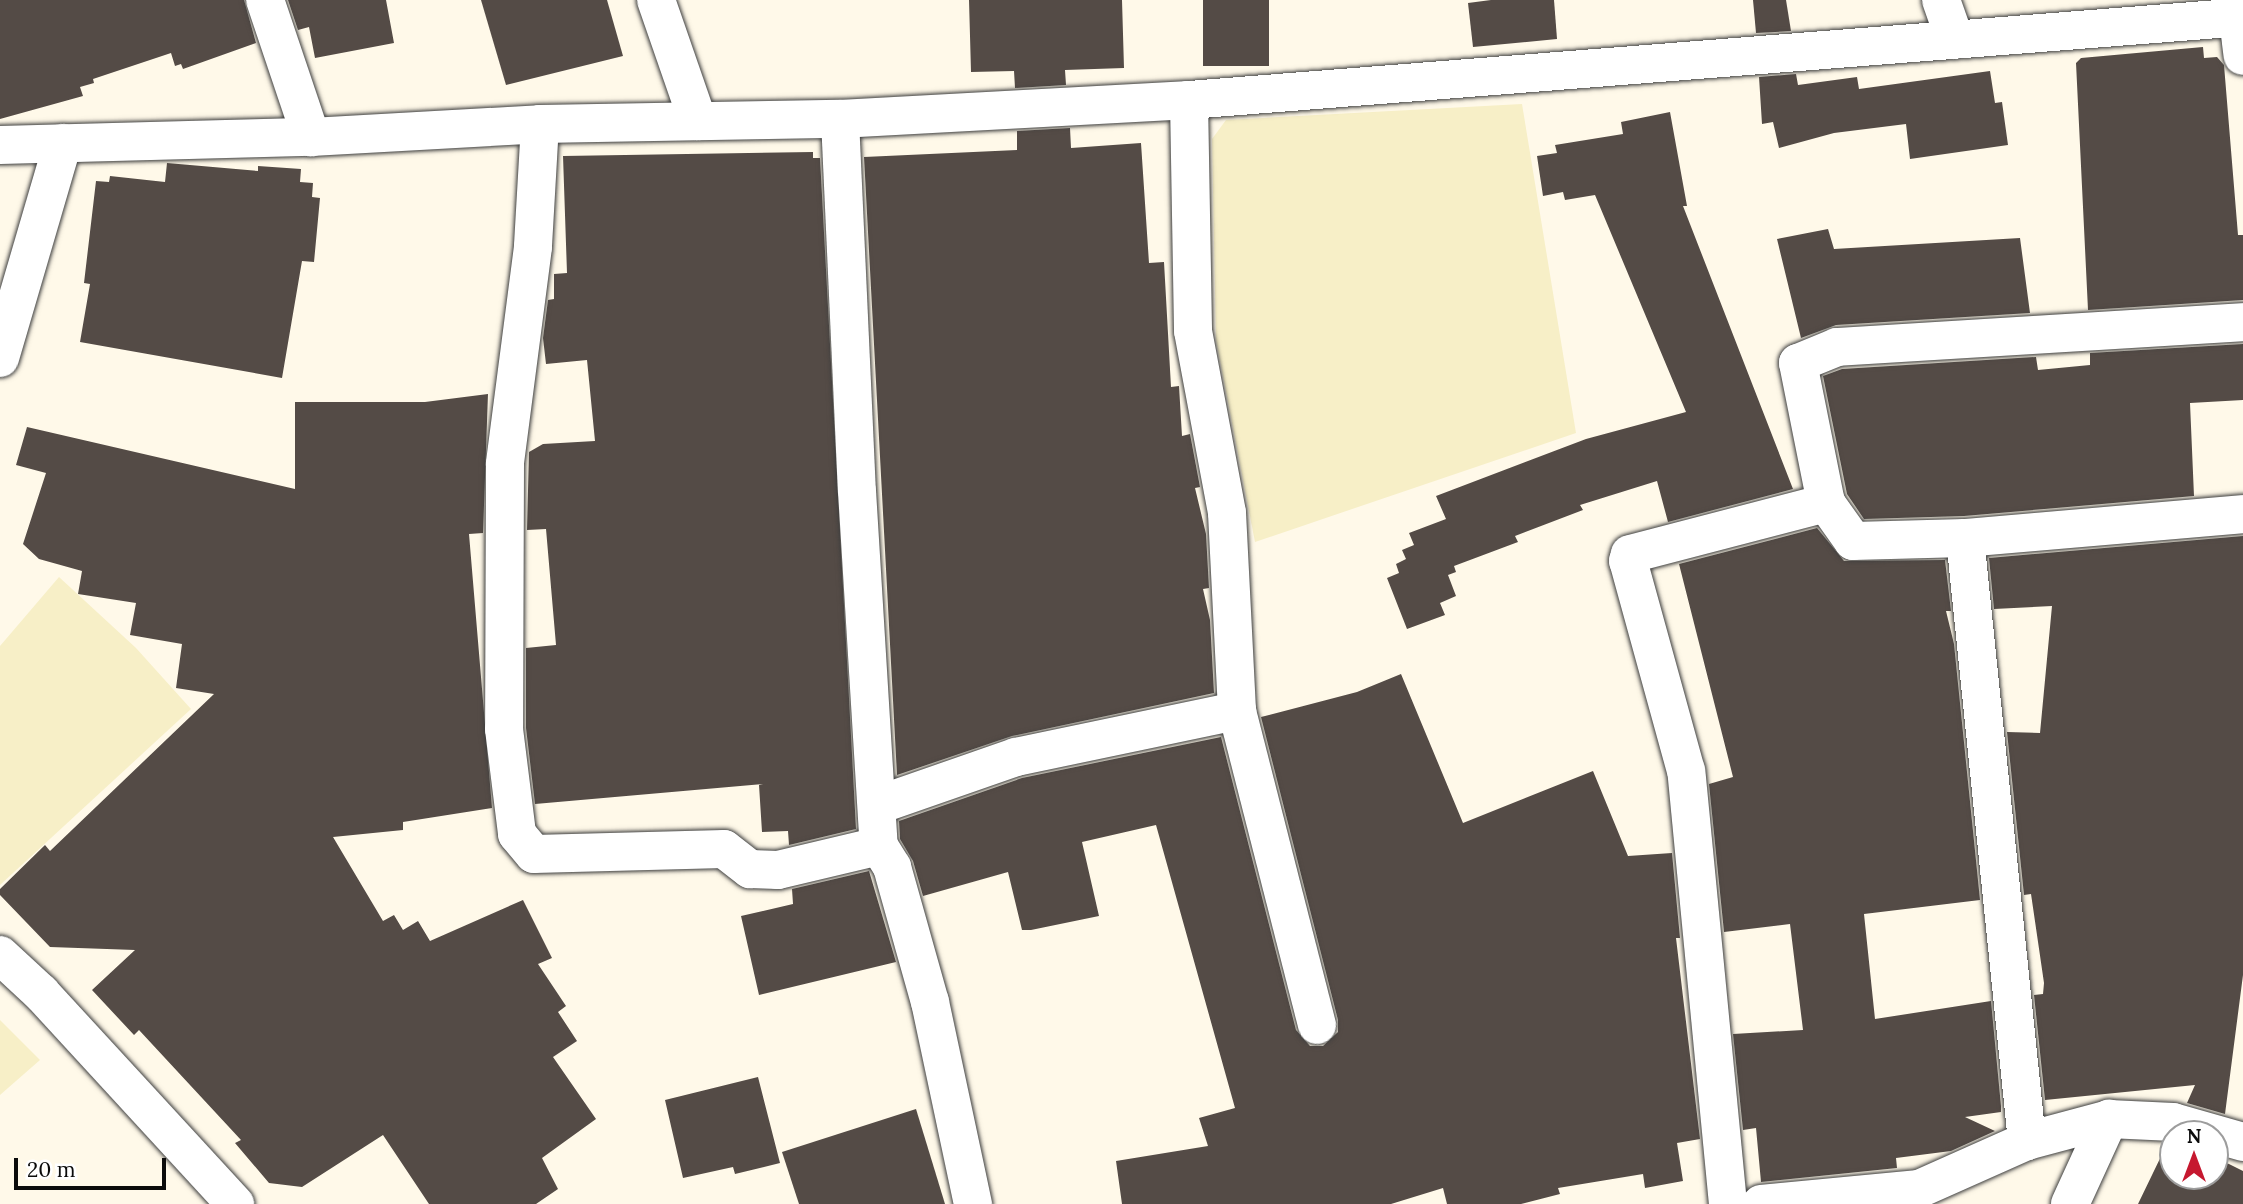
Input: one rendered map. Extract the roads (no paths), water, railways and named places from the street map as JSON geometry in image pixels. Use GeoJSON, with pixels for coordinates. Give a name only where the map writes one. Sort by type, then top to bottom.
{"type":"FeatureCollection","features":[{"type":"Feature","properties":{"kind":"street"},"geometry":{"type":"LineString","coordinates":[[265,0],[311,137]]}},
{"type":"Feature","properties":{"kind":"street"},"geometry":{"type":"LineString","coordinates":[[656,0],[698,121]]}},
{"type":"Feature","properties":{"kind":"street"},"geometry":{"type":"LineString","coordinates":[[1941,0],[1955,40]]}},
{"type":"Feature","properties":{"kind":"street"},"geometry":{"type":"LineString","coordinates":[[0,145],[311,137],[540,124],[841,118],[1189,100],[2241,18],[2243,56]]}},
{"type":"Feature","properties":{"kind":"street"},"geometry":{"type":"LineString","coordinates":[[1189,100],[1193,331],[1227,513],[1237,711],[1317,1025]]}},
{"type":"Feature","properties":{"kind":"street"},"geometry":{"type":"LineString","coordinates":[[841,118],[857,491],[879,846],[892,867],[930,1002],[973,1204]]}},
{"type":"Feature","properties":{"kind":"street"},"geometry":{"type":"LineString","coordinates":[[540,124],[533,247],[505,464],[504,729],[517,834],[534,854],[724,849],[750,869],[778,870],[879,846]]}},
{"type":"Feature","properties":{"kind":"street"},"geometry":{"type":"LineString","coordinates":[[0,358],[63,143]]}},
{"type":"Feature","properties":{"kind":"street"},"geometry":{"type":"LineString","coordinates":[[2243,322],[1837,347],[1798,363],[1826,503],[1853,541],[1965,538],[2243,514]]}},
{"type":"Feature","properties":{"kind":"street"},"geometry":{"type":"LineString","coordinates":[[1728,1204],[1686,771],[1628,561],[1630,554],[1826,503]]}},
{"type":"Feature","properties":{"kind":"street"},"geometry":{"type":"LineString","coordinates":[[1965,538],[2027,1141]]}},
{"type":"Feature","properties":{"kind":"street"},"geometry":{"type":"LineString","coordinates":[[878,805],[1016,757],[1237,711]]}},
{"type":"Feature","properties":{"kind":"street"},"geometry":{"type":"LineString","coordinates":[[0,954],[41,993],[234,1204]]}},
{"type":"Feature","properties":{"kind":"street"},"geometry":{"type":"LineString","coordinates":[[2070,1204],[2109,1119]]}},
{"type":"Feature","properties":{"kind":"street"},"geometry":{"type":"LineString","coordinates":[[1761,1204],[1919,1189],[2027,1141],[2109,1119],[2173,1122],[2243,1142]]}}]}
